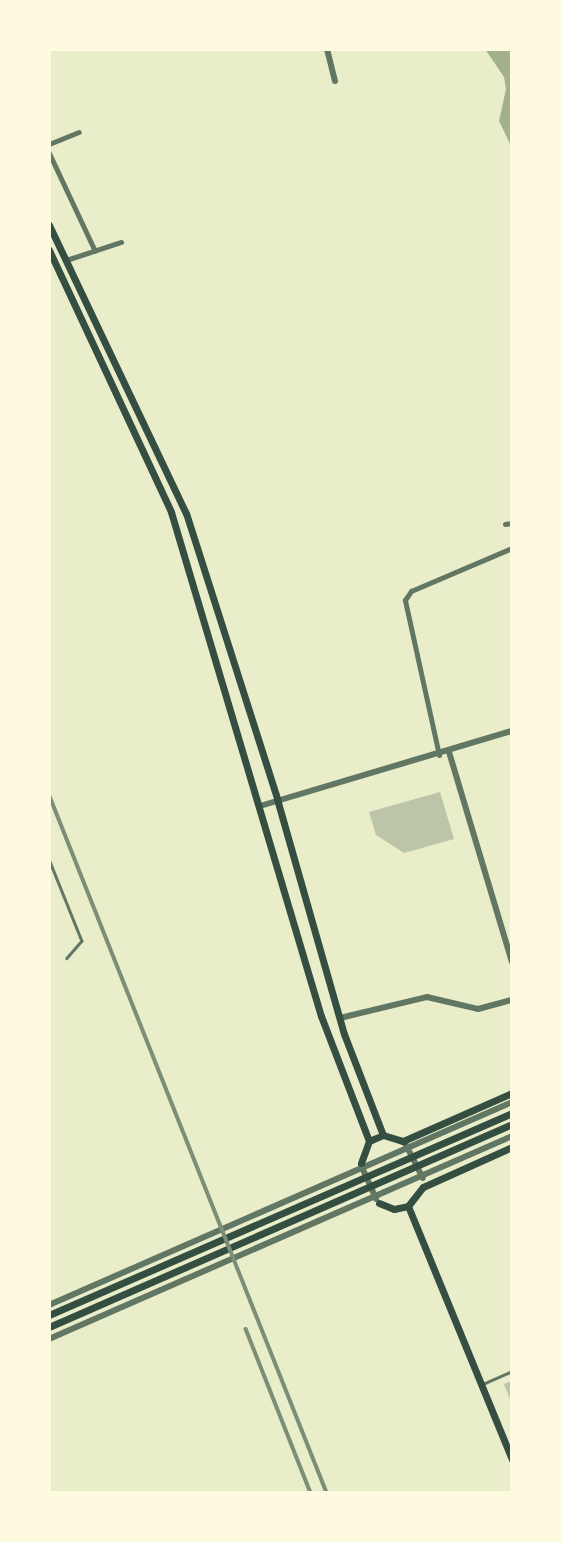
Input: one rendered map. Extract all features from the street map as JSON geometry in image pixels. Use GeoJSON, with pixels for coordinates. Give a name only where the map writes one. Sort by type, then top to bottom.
{"type":"FeatureCollection","features":[{"type":"Feature","properties":{"kind":"main road"},"geometry":{"type":"LineString","coordinates":[[49,225],[186,513],[277,799],[340,1018],[383,1135]]}},
{"type":"Feature","properties":{"kind":"main road"},"geometry":{"type":"LineString","coordinates":[[49,250],[171,512],[321,1016],[369,1141],[361,1163]]}},
{"type":"Feature","properties":{"kind":"main road"},"geometry":{"type":"LineString","coordinates":[[369,1141],[383,1135],[403,1141],[512,1093]]}},
{"type":"Feature","properties":{"kind":"main road"},"geometry":{"type":"LineString","coordinates":[[49,1315],[512,1113]]}},
{"type":"Feature","properties":{"kind":"main road"},"geometry":{"type":"LineString","coordinates":[[49,1327],[512,1124]]}},
{"type":"Feature","properties":{"kind":"main road"},"geometry":{"type":"LineString","coordinates":[[379,1203],[394,1209],[408,1206],[423,1187],[512,1147]]}},
{"type":"Feature","properties":{"kind":"main road"},"geometry":{"type":"LineString","coordinates":[[408,1206],[512,1459]]}},
{"type":"Feature","properties":{"kind":"street"},"geometry":{"type":"LineString","coordinates":[[327,49],[335,81]]}},
{"type":"Feature","properties":{"kind":"street"},"geometry":{"type":"LineString","coordinates":[[49,144],[79,132]]}},
{"type":"Feature","properties":{"kind":"street"},"geometry":{"type":"LineString","coordinates":[[49,153],[95,251]]}},
{"type":"Feature","properties":{"kind":"street"},"geometry":{"type":"LineString","coordinates":[[66,260],[121,242]]}},
{"type":"Feature","properties":{"kind":"street"},"geometry":{"type":"LineString","coordinates":[[439,755],[405,600],[411,591],[512,548]]}},
{"type":"Feature","properties":{"kind":"street"},"geometry":{"type":"LineString","coordinates":[[260,806],[439,755],[512,731]]}},
{"type":"Feature","properties":{"kind":"street"},"geometry":{"type":"LineString","coordinates":[[449,752],[512,962]]}},
{"type":"Feature","properties":{"kind":"street"},"geometry":{"type":"LineString","coordinates":[[340,1018],[426,997],[478,1010],[512,1000]]}},
{"type":"Feature","properties":{"kind":"street"},"geometry":{"type":"LineString","coordinates":[[49,1305],[512,1102]]}},
{"type":"Feature","properties":{"kind":"street"},"geometry":{"type":"LineString","coordinates":[[49,1339],[512,1136]]}},
{"type":"Feature","properties":{"kind":"street"},"geometry":{"type":"LineString","coordinates":[[403,1141],[414,1152],[423,1187]]}},
{"type":"Feature","properties":{"kind":"street"},"geometry":{"type":"LineString","coordinates":[[361,1163],[372,1197],[379,1203]]}},
{"type":"Feature","properties":{"kind":"lane"},"geometry":{"type":"LineString","coordinates":[[49,859],[82,941],[67,958]]}},
{"type":"Feature","properties":{"kind":"lane"},"geometry":{"type":"LineString","coordinates":[[482,1384],[512,1371]]}},
{"type":"Feature","properties":{"kind":"shaded area"},"geometry":{"type":"Polygon","coordinates":[[[485,49],[512,49],[512,148],[499,121],[506,89],[504,77],[485,49]]]}},
{"type":"Feature","properties":{"kind":"building"},"geometry":{"type":"Polygon","coordinates":[[[440,792],[454,839],[404,853],[376,835],[369,812],[440,792]]]}},
{"type":"Feature","properties":{"kind":"building"},"geometry":{"type":"Polygon","coordinates":[[[512,1381],[512,1404],[504,1384],[512,1381]]]}},
{"type":"Feature","properties":{"kind":"railway"},"geometry":{"type":"LineString","coordinates":[[49,794],[327,1493]]}},
{"type":"Feature","properties":{"kind":"railway"},"geometry":{"type":"LineString","coordinates":[[246,1329],[311,1493]]}}]}
